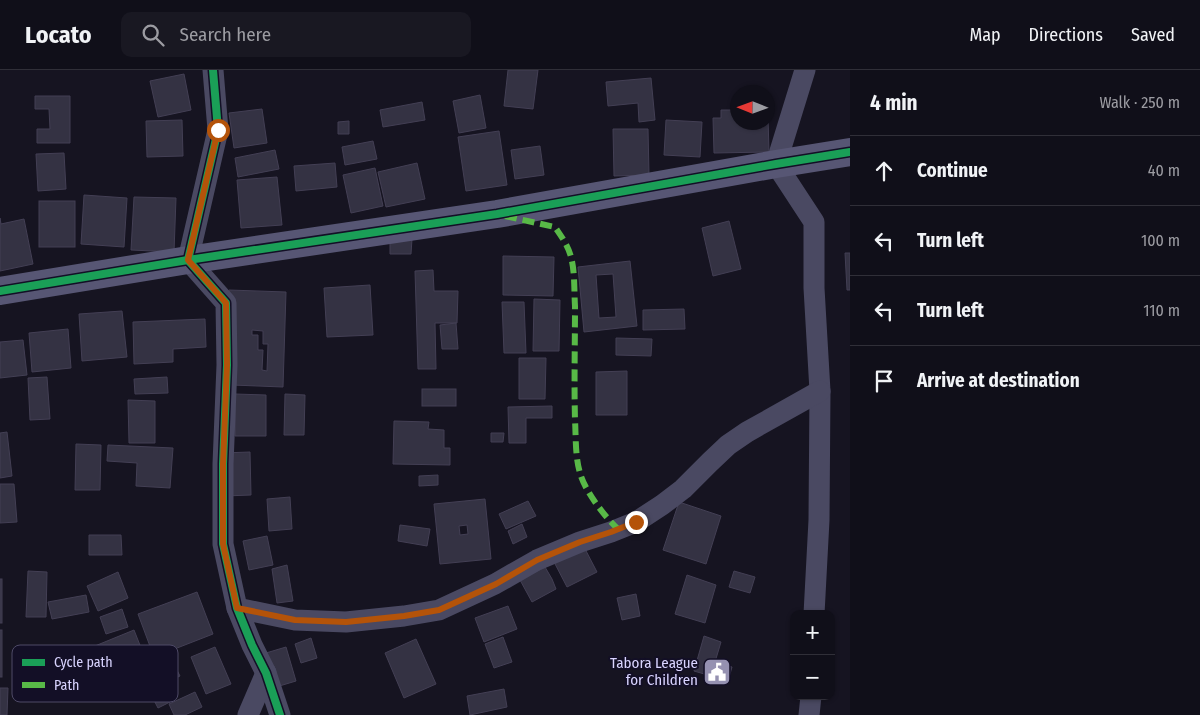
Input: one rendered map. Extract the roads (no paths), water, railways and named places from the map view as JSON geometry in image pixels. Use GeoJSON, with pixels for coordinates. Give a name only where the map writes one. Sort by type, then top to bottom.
{"type":"FeatureCollection","features":[{"type":"Feature","properties":{"kind":"street"},"geometry":{"type":"LineString","coordinates":[[188,260],[218,130],[214,70]]}},
{"type":"Feature","properties":{"kind":"street"},"geometry":{"type":"LineString","coordinates":[[776,164],[805,70]]}},
{"type":"Feature","properties":{"kind":"street"},"geometry":{"type":"LineString","coordinates":[[0,291],[188,260],[497,214],[850,152]]}},
{"type":"Feature","properties":{"kind":"street"},"geometry":{"type":"LineString","coordinates":[[776,164],[814,222],[814,288],[820,391],[819,520],[814,610]]}},
{"type":"Feature","properties":{"kind":"street"},"geometry":{"type":"LineString","coordinates":[[188,260],[226,303],[227,365],[223,464],[223,544],[237,608],[266,673],[280,715]]}},
{"type":"Feature","properties":{"kind":"street"},"geometry":{"type":"LineString","coordinates":[[237,608],[295,620],[346,622],[439,610],[496,584],[537,560],[636,522],[683,489],[728,445],[740,436],[820,391]]}},
{"type":"Feature","properties":{"kind":"street"},"geometry":{"type":"LineString","coordinates":[[248,715],[266,673]]}},
{"type":"Feature","properties":{"kind":"street"},"geometry":{"type":"LineString","coordinates":[[809,715],[811,700]]}},
{"type":"Feature","properties":{"kind":"place","name":"Tabora League for Children"},"geometry":{"type":"Point","coordinates":[717,672]}}]}
